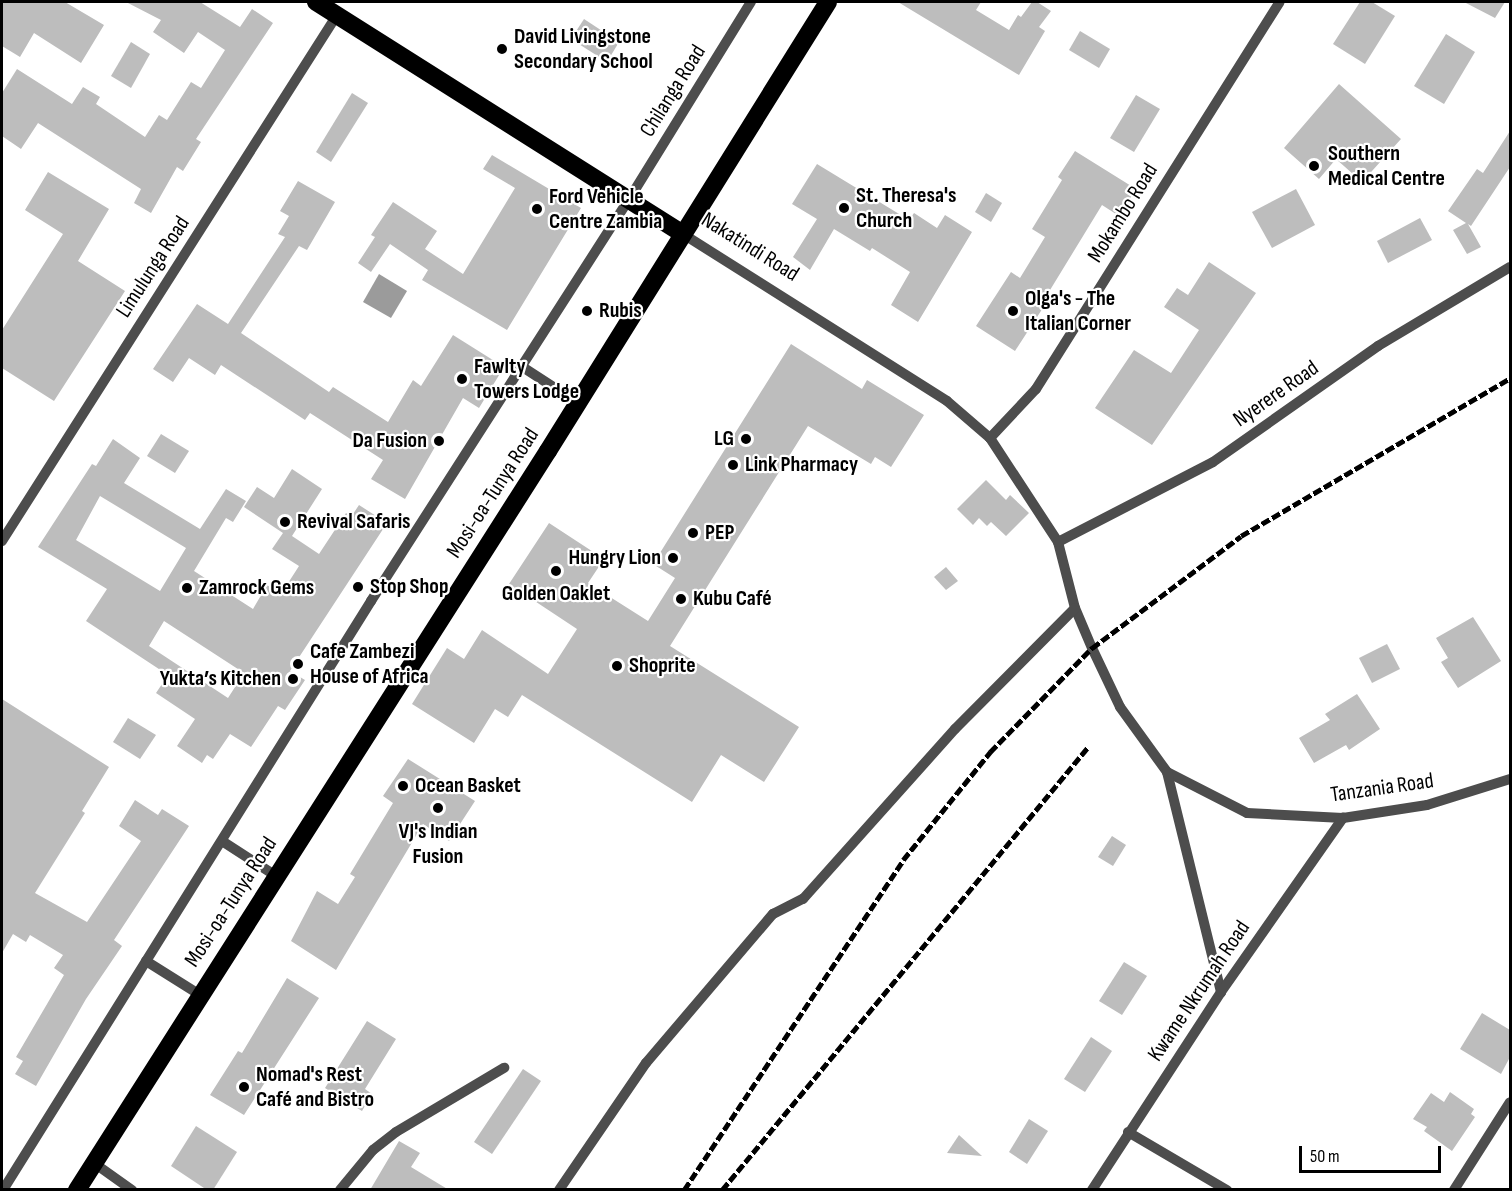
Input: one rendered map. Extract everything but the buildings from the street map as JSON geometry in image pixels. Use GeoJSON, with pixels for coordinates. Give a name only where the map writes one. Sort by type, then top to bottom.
{"type":"FeatureCollection","features":[{"type":"Feature","properties":{"kind":"highway","name":"Nakatindi Road"},"geometry":{"type":"LineString","coordinates":[[316,2],[683,234]]}},
{"type":"Feature","properties":{"kind":"highway","name":"Mosi-oa-Tunya Road"},"geometry":{"type":"LineString","coordinates":[[77,1190],[578,403],[828,2]]}},
{"type":"Feature","properties":{"kind":"street","name":"Chilanga Road"},"geometry":{"type":"LineString","coordinates":[[3,1190],[371,601],[628,201],[751,2]]}},
{"type":"Feature","properties":{"kind":"street","name":"Mokambo Road"},"geometry":{"type":"LineString","coordinates":[[990,438],[1036,389],[1280,2]]}},
{"type":"Feature","properties":{"kind":"street","name":"Limulunga Road"},"geometry":{"type":"LineString","coordinates":[[2,541],[338,15]]}},
{"type":"Feature","properties":{"kind":"street","name":"Nakatindi Road"},"geometry":{"type":"LineString","coordinates":[[683,234],[947,401],[990,438],[1058,542],[1075,608]]}},
{"type":"Feature","properties":{"kind":"street","name":"Nyerere Road"},"geometry":{"type":"LineString","coordinates":[[1058,542],[1213,462],[1378,346],[1510,267]]}},
{"type":"Feature","properties":{"kind":"street"},"geometry":{"type":"LineString","coordinates":[[521,366],[578,403]]}},
{"type":"Feature","properties":{"kind":"street"},"geometry":{"type":"LineString","coordinates":[[559,1190],[646,1063],[772,914],[803,899],[955,729],[1075,608]]}},
{"type":"Feature","properties":{"kind":"street","name":"Tanzania Road"},"geometry":{"type":"LineString","coordinates":[[1075,608],[1120,707],[1167,772],[1247,813],[1343,818],[1427,805],[1510,779]]}},
{"type":"Feature","properties":{"kind":"street"},"geometry":{"type":"LineString","coordinates":[[1167,772],[1221,992]]}},
{"type":"Feature","properties":{"kind":"street","name":"Kwame Nkrumah Road"},"geometry":{"type":"LineString","coordinates":[[1092,1190],[1221,992],[1343,818]]}},
{"type":"Feature","properties":{"kind":"street"},"geometry":{"type":"LineString","coordinates":[[222,841],[276,876]]}},
{"type":"Feature","properties":{"kind":"street"},"geometry":{"type":"LineString","coordinates":[[146,961],[200,995]]}},
{"type":"Feature","properties":{"kind":"street"},"geometry":{"type":"LineString","coordinates":[[340,1190],[373,1150],[396,1132],[504,1068]]}},
{"type":"Feature","properties":{"kind":"street"},"geometry":{"type":"LineString","coordinates":[[1454,1190],[1510,1102]]}},
{"type":"Feature","properties":{"kind":"street"},"geometry":{"type":"LineString","coordinates":[[1128,1132],[1227,1190]]}},
{"type":"Feature","properties":{"kind":"street"},"geometry":{"type":"LineString","coordinates":[[94,1163],[132,1190]]}},
{"type":"Feature","properties":{"kind":"shaded area"},"geometry":{"type":"Polygon","coordinates":[[[379,274],[407,291],[391,318],[363,302],[379,274]]]}},
{"type":"Feature","properties":{"kind":"railway"},"geometry":{"type":"LineString","coordinates":[[684,1190],[903,860],[990,752],[1092,648],[1241,536],[1510,378]]}},
{"type":"Feature","properties":{"kind":"railway"},"geometry":{"type":"LineString","coordinates":[[722,1190],[1088,747]]}},
{"type":"Feature","properties":{"kind":"place","name":"David Livingstone Secondary School"},"geometry":{"type":"Point","coordinates":[502,49]}},
{"type":"Feature","properties":{"kind":"place","name":"Southern Medical Centre"},"geometry":{"type":"Point","coordinates":[1314,166]}},
{"type":"Feature","properties":{"kind":"place","name":"St. Theresa's Church"},"geometry":{"type":"Point","coordinates":[844,208]}},
{"type":"Feature","properties":{"kind":"place","name":"Ford Vehicle Centre Zambia"},"geometry":{"type":"Point","coordinates":[537,209]}},
{"type":"Feature","properties":{"kind":"place","name":"Rubis"},"geometry":{"type":"Point","coordinates":[587,311]}},
{"type":"Feature","properties":{"kind":"place","name":"Olga's - The Italian Corner"},"geometry":{"type":"Point","coordinates":[1013,311]}},
{"type":"Feature","properties":{"kind":"place","name":"Fawlty Towers Lodge"},"geometry":{"type":"Point","coordinates":[462,379]}},
{"type":"Feature","properties":{"kind":"place","name":"LG"},"geometry":{"type":"Point","coordinates":[746,439]}},
{"type":"Feature","properties":{"kind":"place","name":"Da Fusion"},"geometry":{"type":"Point","coordinates":[439,441]}},
{"type":"Feature","properties":{"kind":"place","name":"Link Pharmacy"},"geometry":{"type":"Point","coordinates":[733,465]}},
{"type":"Feature","properties":{"kind":"place","name":"Revival Safaris"},"geometry":{"type":"Point","coordinates":[285,522]}},
{"type":"Feature","properties":{"kind":"place","name":"PEP"},"geometry":{"type":"Point","coordinates":[693,533]}},
{"type":"Feature","properties":{"kind":"place","name":"Hungry Lion"},"geometry":{"type":"Point","coordinates":[673,558]}},
{"type":"Feature","properties":{"kind":"place","name":"Golden Oaklet"},"geometry":{"type":"Point","coordinates":[556,571]}},
{"type":"Feature","properties":{"kind":"place","name":"Stop Shop"},"geometry":{"type":"Point","coordinates":[358,587]}},
{"type":"Feature","properties":{"kind":"place","name":"Zamrock Gems"},"geometry":{"type":"Point","coordinates":[187,588]}},
{"type":"Feature","properties":{"kind":"place","name":"Kubu Café"},"geometry":{"type":"Point","coordinates":[681,599]}},
{"type":"Feature","properties":{"kind":"place","name":"Cafe Zambezi House of Africa"},"geometry":{"type":"Point","coordinates":[298,664]}},
{"type":"Feature","properties":{"kind":"place","name":"Shoprite"},"geometry":{"type":"Point","coordinates":[617,666]}},
{"type":"Feature","properties":{"kind":"place","name":"Yukta’s Kitchen"},"geometry":{"type":"Point","coordinates":[293,679]}},
{"type":"Feature","properties":{"kind":"place","name":"Ocean Basket"},"geometry":{"type":"Point","coordinates":[403,786]}},
{"type":"Feature","properties":{"kind":"place","name":"VJ's Indian Fusion"},"geometry":{"type":"Point","coordinates":[438,808]}},
{"type":"Feature","properties":{"kind":"place","name":"Nomad's Rest Café and Bistro"},"geometry":{"type":"Point","coordinates":[244,1087]}}]}
